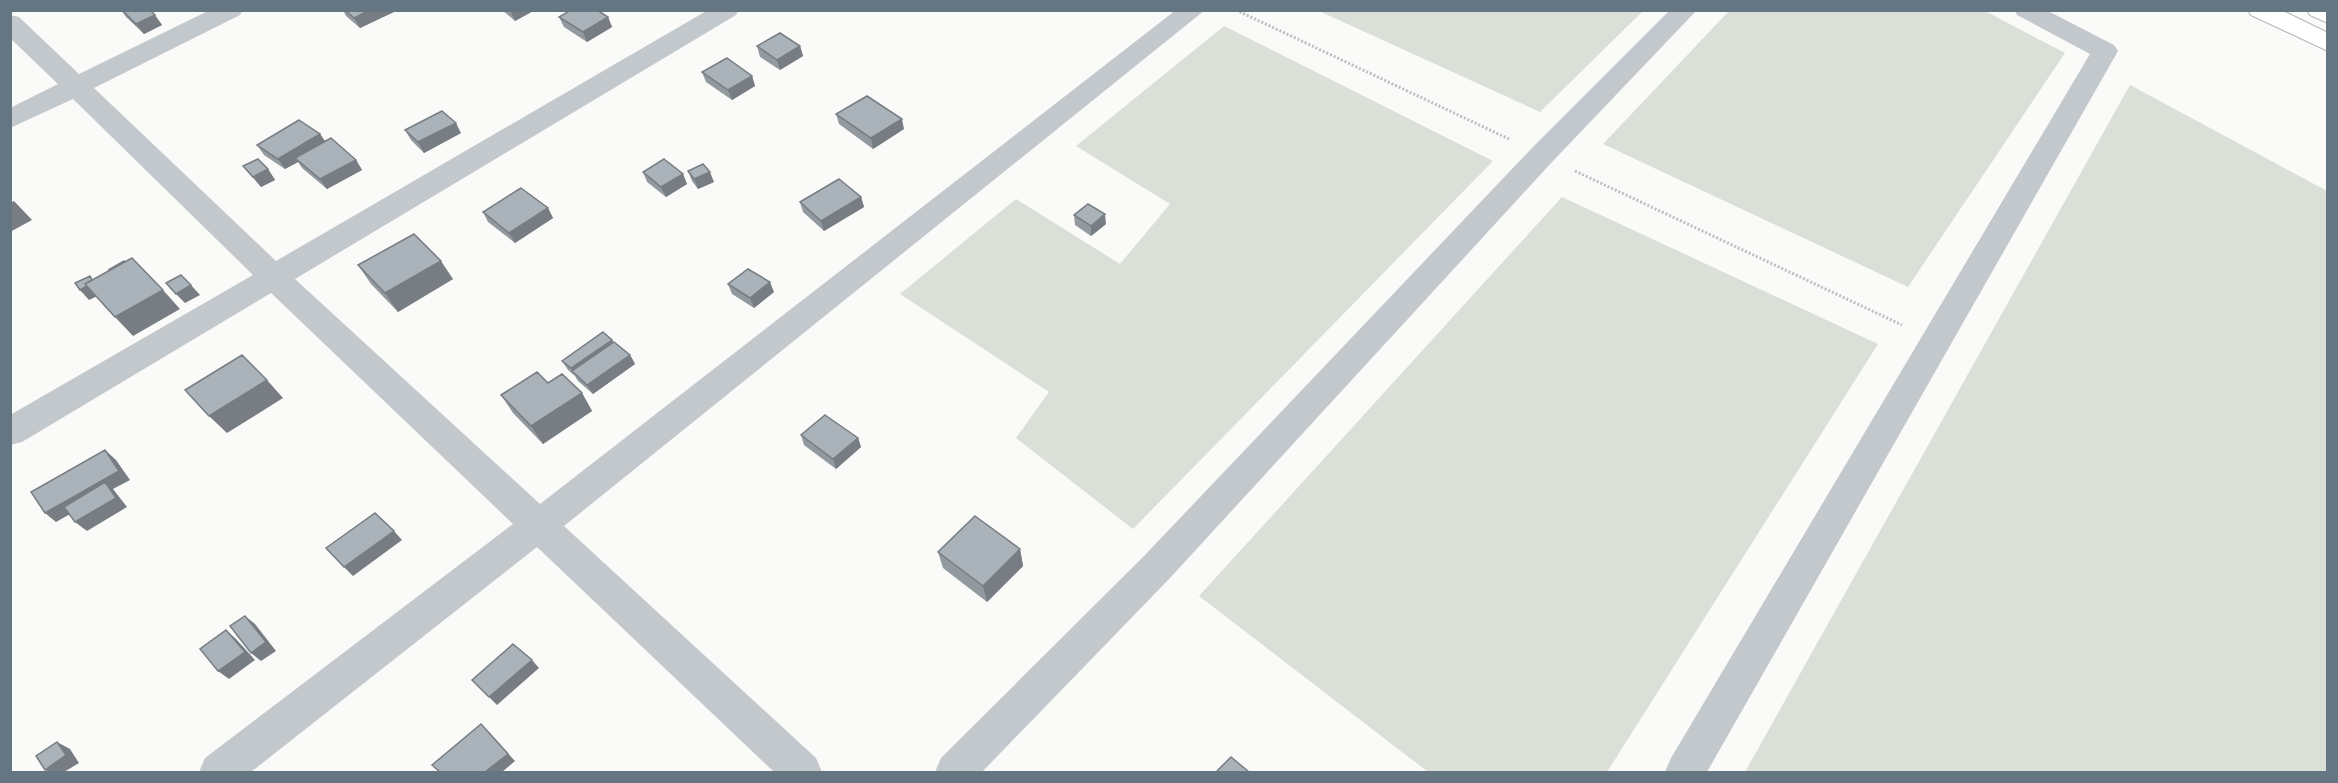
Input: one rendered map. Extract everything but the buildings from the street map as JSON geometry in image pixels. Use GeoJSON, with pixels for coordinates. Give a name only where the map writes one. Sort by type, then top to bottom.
{"type":"FeatureCollection","features":[{"type":"Feature","properties":{"kind":"highway"},"geometry":{"type":"LineString","coordinates":[[2260,10],[2328,43]]}},
{"type":"Feature","properties":{"kind":"highway"},"geometry":{"type":"LineString","coordinates":[[2319,10],[2328,15]]}},
{"type":"Feature","properties":{"kind":"street"},"geometry":{"type":"LineString","coordinates":[[10,119],[231,10]]}},
{"type":"Feature","properties":{"kind":"street"},"geometry":{"type":"LineString","coordinates":[[10,432],[728,10]]}},
{"type":"Feature","properties":{"kind":"street"},"geometry":{"type":"LineString","coordinates":[[219,772],[539,525],[1193,10]]}},
{"type":"Feature","properties":{"kind":"street"},"geometry":{"type":"LineString","coordinates":[[955,772],[1157,567],[1542,155],[1686,10]]}},
{"type":"Feature","properties":{"kind":"street"},"geometry":{"type":"LineString","coordinates":[[1685,772],[2105,51],[2026,10]]}},
{"type":"Feature","properties":{"kind":"street"},"geometry":{"type":"LineString","coordinates":[[10,23],[78,86],[274,278],[802,772]]}},
{"type":"Feature","properties":{"kind":"path"},"geometry":{"type":"LineString","coordinates":[[1236,10],[1936,341]]}},
{"type":"Feature","properties":{"kind":"shaded area"},"geometry":{"type":"Polygon","coordinates":[[[1319,11],[1643,11],[1540,112],[1319,11]]]}},
{"type":"Feature","properties":{"kind":"shaded area"},"geometry":{"type":"Polygon","coordinates":[[[1729,11],[1985,11],[2065,53],[1908,287],[1603,144],[1729,11]]]}},
{"type":"Feature","properties":{"kind":"shaded area"},"geometry":{"type":"Polygon","coordinates":[[[1224,26],[1493,161],[1133,529],[1016,438],[1049,392],[900,294],[1016,199],[1120,264],[1170,204],[1076,146],[1224,26]]]}},
{"type":"Feature","properties":{"kind":"shaded area"},"geometry":{"type":"Polygon","coordinates":[[[2130,85],[2327,191],[2327,772],[1745,772],[2130,85]]]}},
{"type":"Feature","properties":{"kind":"shaded area"},"geometry":{"type":"Polygon","coordinates":[[[1562,197],[1878,344],[1607,772],[1428,772],[1199,596],[1562,197]]]}}]}
